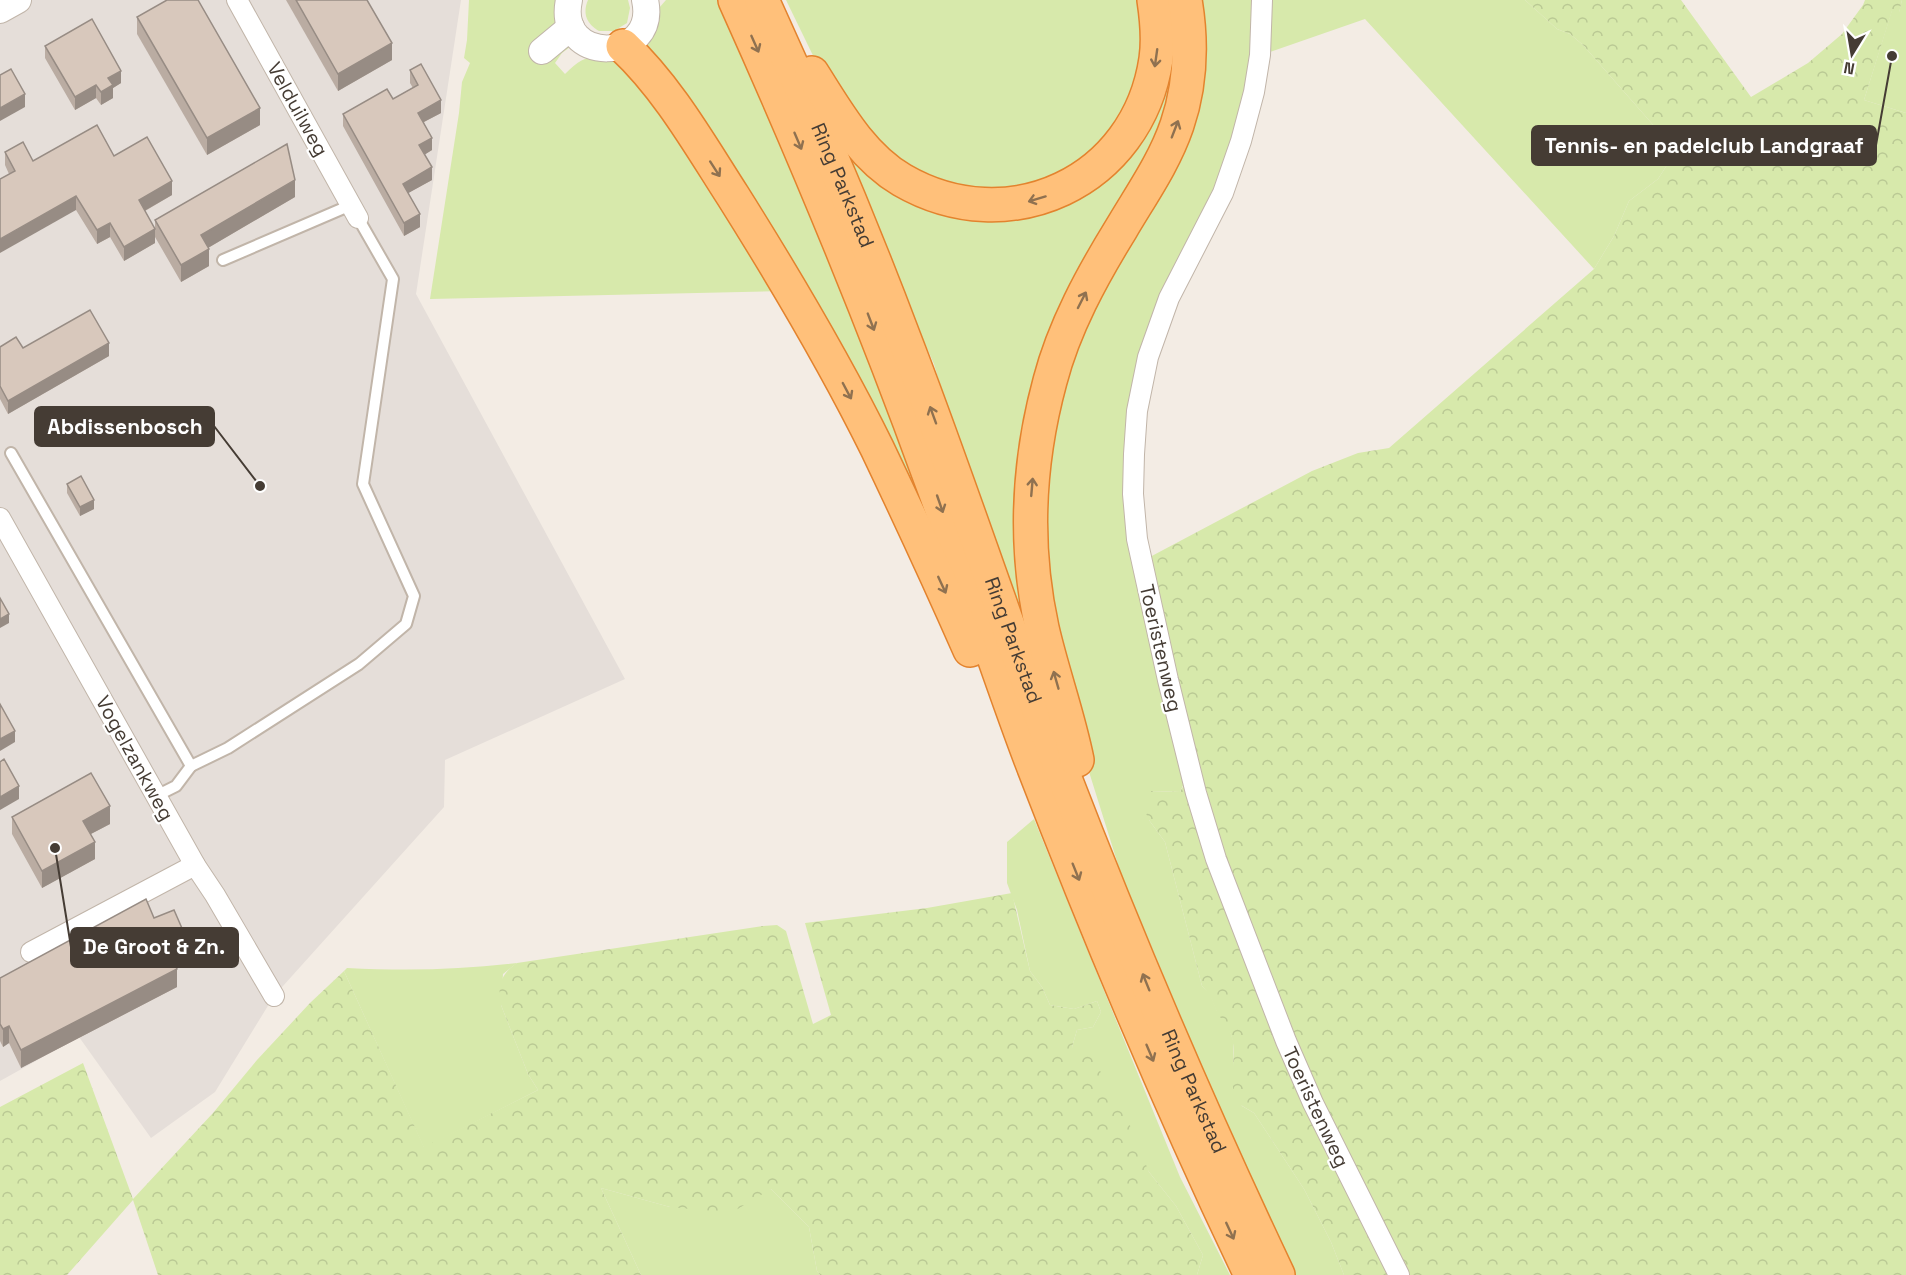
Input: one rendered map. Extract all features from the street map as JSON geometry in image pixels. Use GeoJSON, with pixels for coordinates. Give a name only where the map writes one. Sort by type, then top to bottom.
{"type":"FeatureCollection","features":[{"type":"Feature","properties":{"kind":"highway","name":"Ring Parkstad"},"geometry":{"type":"LineString","coordinates":[[735,0],[841,243],[932,482],[1026,744],[1122,987],[1172,1105],[1251,1275]]}},
{"type":"Feature","properties":{"kind":"highway"},"geometry":{"type":"LineString","coordinates":[[764,0],[844,123],[876,161],[900,179],[923,191],[945,200],[981,206],[1020,203],[1058,191],[1087,174],[1119,144],[1143,106],[1150,86],[1158,42],[1154,0]]}},
{"type":"Feature","properties":{"kind":"highway","name":"Ring Parkstad"},"geometry":{"type":"LineString","coordinates":[[764,0],[904,336],[1030,687],[1100,869],[1172,1044],[1278,1275]]}},
{"type":"Feature","properties":{"kind":"highway"},"geometry":{"type":"LineString","coordinates":[[1100,869],[1072,736],[1042,627],[1034,575],[1030,511],[1036,442],[1050,379],[1070,325],[1106,254],[1157,168],[1176,126],[1188,78],[1190,51],[1185,0]]}},
{"type":"Feature","properties":{"kind":"highway"},"geometry":{"type":"LineString","coordinates":[[623,46],[652,76],[712,164],[759,238],[837,372],[876,447],[970,649],[1054,818]]}},
{"type":"Feature","properties":{"kind":"street","name":"Velduilweg"},"geometry":{"type":"LineString","coordinates":[[237,0],[355,212]]}},
{"type":"Feature","properties":{"kind":"street"},"geometry":{"type":"LineString","coordinates":[[569,0],[568,17],[576,35],[591,46],[609,50],[623,46],[635,38],[645,22],[645,0]]}},
{"type":"Feature","properties":{"kind":"street","name":"Toeristenweg"},"geometry":{"type":"LineString","coordinates":[[1262,0],[1260,55],[1244,131],[1222,193],[1169,298],[1148,357],[1137,411],[1134,454],[1133,494],[1137,539],[1196,794],[1216,859],[1286,1041],[1313,1103],[1399,1275]]}},
{"type":"Feature","properties":{"kind":"street"},"geometry":{"type":"LineString","coordinates":[[542,51],[571,27]]}},
{"type":"Feature","properties":{"kind":"street","name":"Vogelzankweg"},"geometry":{"type":"LineString","coordinates":[[0,518],[195,865],[274,996]]}},
{"type":"Feature","properties":{"kind":"street"},"geometry":{"type":"LineString","coordinates":[[31,952],[195,865]]}},
{"type":"Feature","properties":{"kind":"lane"},"geometry":{"type":"LineString","coordinates":[[156,796],[176,786],[191,766],[228,748],[359,664],[406,624],[414,596],[363,484],[393,279],[355,212],[223,260]]}},
{"type":"Feature","properties":{"kind":"lane"},"geometry":{"type":"LineString","coordinates":[[11,453],[191,766]]}},
{"type":"Feature","properties":{"kind":"shaded area"},"geometry":{"type":"Polygon","coordinates":[[[0,0],[461,0],[416,294],[625,679],[445,760],[444,807],[274,996],[215,1092],[151,1138],[79,1037],[0,1081],[0,0]]]}},
{"type":"Feature","properties":{"kind":"green space"},"geometry":{"type":"Polygon","coordinates":[[[469,0],[562,0],[566,41],[570,47],[555,63],[565,74],[587,58],[599,57],[626,62],[785,291],[430,299],[462,82],[470,63],[464,58],[469,0]]]}},
{"type":"Feature","properties":{"kind":"green space"},"geometry":{"type":"Polygon","coordinates":[[[588,0],[628,0],[630,8],[627,23],[614,31],[599,31],[591,25],[587,18],[588,0]]]}},
{"type":"Feature","properties":{"kind":"green space"},"geometry":{"type":"Polygon","coordinates":[[[666,0],[719,0],[769,98],[979,643],[637,46],[666,0]]]}},
{"type":"Feature","properties":{"kind":"green space"},"geometry":{"type":"Polygon","coordinates":[[[786,0],[1147,0],[1151,50],[1104,152],[1009,198],[902,173],[821,72],[786,0]]]}},
{"type":"Feature","properties":{"kind":"green space"},"geometry":{"type":"Polygon","coordinates":[[[1191,0],[1254,0],[1253,31],[1245,100],[1214,193],[1177,262],[1127,452],[1185,781],[1180,792],[1150,791],[1149,820],[1165,842],[1202,986],[1210,994],[1233,1040],[1234,1083],[1242,1106],[1254,1113],[1304,1189],[1331,1242],[1344,1275],[1289,1275],[1121,874],[1080,743],[1039,573],[1051,400],[1159,174],[1191,0]]]}},
{"type":"Feature","properties":{"kind":"green space"},"geometry":{"type":"Polygon","coordinates":[[[1269,0],[1525,0],[1557,29],[1570,34],[1583,45],[1676,151],[1658,179],[1629,201],[1614,236],[1594,269],[1365,19],[1267,53],[1269,0]]]}},
{"type":"Feature","properties":{"kind":"green space"},"geometry":{"type":"Polygon","coordinates":[[[1525,0],[1681,0],[1751,97],[1808,63],[1842,34],[1865,0],[1902,0],[1899,13],[1892,11],[1864,100],[1906,113],[1906,1275],[1344,1275],[1331,1242],[1304,1189],[1254,1113],[1237,1101],[1233,1084],[1232,1038],[1202,986],[1165,842],[1149,820],[1140,800],[1150,791],[1180,792],[1191,772],[1148,558],[1312,471],[1358,453],[1389,448],[1594,269],[1614,236],[1629,201],[1658,179],[1676,151],[1583,45],[1570,34],[1557,29],[1525,0]]]}},
{"type":"Feature","properties":{"kind":"green space"},"geometry":{"type":"Polygon","coordinates":[[[1902,0],[1906,0],[1906,113],[1864,100],[1892,10],[1899,12],[1902,0]]]}},
{"type":"Feature","properties":{"kind":"green space"},"geometry":{"type":"Polygon","coordinates":[[[1163,15],[1181,85],[1029,455],[1067,736],[965,471],[934,364],[817,100],[941,204],[1097,174],[1163,15]]]}},
{"type":"Feature","properties":{"kind":"green space"},"geometry":{"type":"Polygon","coordinates":[[[1034,819],[1180,1177],[1230,1275],[1197,1275],[1203,1255],[1176,1206],[1149,1172],[1072,1047],[1077,1030],[1093,1027],[1101,1012],[1097,1001],[1074,1009],[1050,1005],[1042,987],[1030,971],[1017,910],[1007,883],[1007,842],[1034,819]]]}},
{"type":"Feature","properties":{"kind":"green space"},"geometry":{"type":"Polygon","coordinates":[[[1012,893],[1030,971],[1042,987],[1050,1005],[1074,1009],[1097,1001],[1101,1012],[1093,1027],[1077,1030],[1072,1047],[1093,1058],[1129,1123],[1149,1172],[1176,1206],[1203,1255],[1197,1275],[820,1275],[817,1271],[809,1227],[771,1189],[731,1213],[670,1207],[601,1188],[641,1275],[158,1275],[133,1200],[67,1275],[0,1275],[0,1107],[83,1063],[133,1199],[213,1113],[257,1060],[310,1003],[344,971],[424,1147],[538,1090],[528,1074],[501,1005],[500,986],[507,971],[517,963],[777,925],[786,931],[813,1024],[831,1015],[805,923],[927,908],[1012,893]]]}},
{"type":"Feature","properties":{"kind":"green space"},"geometry":{"type":"Polygon","coordinates":[[[517,963],[503,974],[501,1005],[528,1074],[538,1090],[424,1148],[344,971],[347,968],[432,969],[517,963]]]}},
{"type":"Feature","properties":{"kind":"green space"},"geometry":{"type":"Polygon","coordinates":[[[601,1188],[670,1207],[771,1189],[809,1227],[817,1271],[820,1275],[641,1275],[601,1188]]]}},
{"type":"Feature","properties":{"kind":"building"},"geometry":{"type":"Polygon","coordinates":[[[167,0],[198,0],[260,108],[207,138],[137,17],[167,0]]]}},
{"type":"Feature","properties":{"kind":"building"},"geometry":{"type":"Polygon","coordinates":[[[296,0],[367,0],[392,43],[338,74],[296,0]]]}},
{"type":"Feature","properties":{"kind":"building"},"geometry":{"type":"Polygon","coordinates":[[[92,19],[121,71],[108,78],[113,85],[101,92],[96,85],[75,97],[45,46],[92,19]]]}},
{"type":"Feature","properties":{"kind":"building"},"geometry":{"type":"Polygon","coordinates":[[[421,64],[441,100],[418,113],[432,138],[419,145],[432,167],[403,184],[420,214],[404,223],[343,114],[387,89],[393,99],[418,85],[410,70],[421,64]]]}},
{"type":"Feature","properties":{"kind":"building"},"geometry":{"type":"Polygon","coordinates":[[[11,69],[25,94],[0,108],[0,75],[11,69]]]}},
{"type":"Feature","properties":{"kind":"building"},"geometry":{"type":"Polygon","coordinates":[[[97,125],[114,156],[147,137],[172,181],[139,200],[155,229],[124,247],[110,223],[97,230],[76,196],[0,239],[0,179],[15,171],[5,152],[23,142],[33,161],[97,125]]]}},
{"type":"Feature","properties":{"kind":"building"},"geometry":{"type":"Polygon","coordinates":[[[287,144],[295,180],[201,235],[209,249],[181,265],[155,220],[287,144]]]}},
{"type":"Feature","properties":{"kind":"building"},"geometry":{"type":"Polygon","coordinates":[[[90,310],[109,343],[8,401],[0,386],[0,347],[16,337],[23,348],[90,310]]]}},
{"type":"Feature","properties":{"kind":"building"},"geometry":{"type":"Polygon","coordinates":[[[81,476],[94,500],[80,507],[67,484],[81,476]]]}},
{"type":"Feature","properties":{"kind":"building"},"geometry":{"type":"Polygon","coordinates":[[[0,598],[9,614],[0,619],[0,598]]]}},
{"type":"Feature","properties":{"kind":"building"},"geometry":{"type":"Polygon","coordinates":[[[0,704],[15,731],[0,739],[0,704]]]}},
{"type":"Feature","properties":{"kind":"building"},"geometry":{"type":"Polygon","coordinates":[[[4,759],[19,786],[0,797],[0,762],[4,759]]]}},
{"type":"Feature","properties":{"kind":"building"},"geometry":{"type":"Polygon","coordinates":[[[91,773],[110,806],[83,821],[95,842],[42,871],[12,817],[91,773]]]}},
{"type":"Feature","properties":{"kind":"building"},"geometry":{"type":"Polygon","coordinates":[[[146,899],[154,918],[174,910],[188,942],[168,950],[177,969],[21,1050],[9,1026],[3,1029],[0,1024],[0,978],[146,899]]]}},
{"type":"Feature","properties":{"kind":"place","name":"Tennis- en padelclub Landgraaf"},"geometry":{"type":"Point","coordinates":[1892,56]}},
{"type":"Feature","properties":{"kind":"place","name":"Abdissenbosch"},"geometry":{"type":"Point","coordinates":[260,486]}},
{"type":"Feature","properties":{"kind":"place","name":"De Groot & Zn."},"geometry":{"type":"Point","coordinates":[55,848]}}]}
